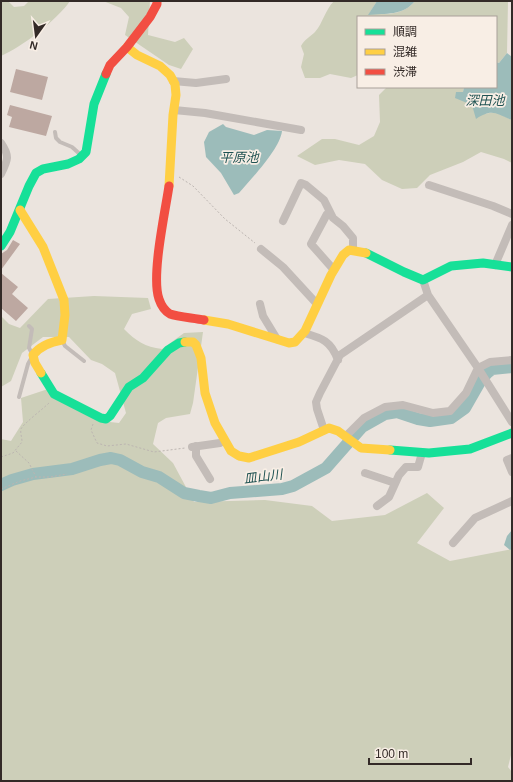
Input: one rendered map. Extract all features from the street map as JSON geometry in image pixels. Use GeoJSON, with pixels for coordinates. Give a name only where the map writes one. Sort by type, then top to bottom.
{"type":"FeatureCollection","features":[{"type":"Feature","properties":{"kind":"street"},"geometry":{"type":"LineString","coordinates":[[1,246],[10,232],[36,173],[43,169],[68,164],[79,160],[86,152],[94,104],[110,65],[127,47],[150,17],[157,4],[157,1]]}},
{"type":"Feature","properties":{"kind":"street"},"geometry":{"type":"LineString","coordinates":[[127,47],[137,55],[160,66],[170,75],[176,95],[170,172],[157,266],[157,286],[159,299],[164,308],[171,314],[228,324],[289,343],[295,342],[304,333],[334,270],[343,255],[349,250],[360,250],[411,276],[423,280],[451,266],[483,263],[512,267]]}},
{"type":"Feature","properties":{"kind":"street"},"geometry":{"type":"LineString","coordinates":[[173,82],[196,83],[226,79]]}},
{"type":"Feature","properties":{"kind":"street"},"geometry":{"type":"LineString","coordinates":[[174,110],[205,112],[301,130]]}},
{"type":"Feature","properties":{"kind":"street"},"geometry":{"type":"LineString","coordinates":[[1,143],[7,151],[7,159],[1,172]]}},
{"type":"Feature","properties":{"kind":"street"},"geometry":{"type":"LineString","coordinates":[[283,220],[300,183],[306,185],[324,200],[333,218],[343,226],[353,238],[353,250]]}},
{"type":"Feature","properties":{"kind":"street"},"geometry":{"type":"LineString","coordinates":[[429,185],[493,206],[512,214]]}},
{"type":"Feature","properties":{"kind":"street"},"geometry":{"type":"LineString","coordinates":[[20,210],[43,247],[60,286],[64,300],[65,315],[62,340],[57,340],[36,350],[33,355],[34,363],[54,394],[99,417],[106,419],[110,416],[129,387],[143,378],[168,350],[179,343],[192,342],[196,345],[201,358],[205,393],[215,424],[231,451],[239,456],[249,458],[276,450],[300,442],[329,428],[338,430],[361,448],[422,453],[470,449],[512,432]]}},
{"type":"Feature","properties":{"kind":"street"},"geometry":{"type":"LineString","coordinates":[[330,212],[311,244],[334,270]]}},
{"type":"Feature","properties":{"kind":"street"},"geometry":{"type":"LineString","coordinates":[[495,265],[512,224]]}},
{"type":"Feature","properties":{"kind":"street"},"geometry":{"type":"LineString","coordinates":[[261,249],[283,267],[317,304]]}},
{"type":"Feature","properties":{"kind":"street"},"geometry":{"type":"LineString","coordinates":[[423,280],[428,295],[478,368],[512,422]]}},
{"type":"Feature","properties":{"kind":"street"},"geometry":{"type":"LineString","coordinates":[[324,430],[316,402],[340,355],[428,295]]}},
{"type":"Feature","properties":{"kind":"street"},"geometry":{"type":"LineString","coordinates":[[260,304],[263,316],[277,339]]}},
{"type":"Feature","properties":{"kind":"street"},"geometry":{"type":"LineString","coordinates":[[304,333],[324,339],[331,345],[338,360]]}},
{"type":"Feature","properties":{"kind":"street"},"geometry":{"type":"LineString","coordinates":[[346,436],[364,418],[385,407],[403,405],[433,414],[450,411],[466,393],[478,368],[490,362],[512,360]]}},
{"type":"Feature","properties":{"kind":"street"},"geometry":{"type":"LineString","coordinates":[[210,479],[196,456],[194,446],[220,444],[224,440]]}},
{"type":"Feature","properties":{"kind":"street"},"geometry":{"type":"LineString","coordinates":[[377,506],[389,497],[399,475],[406,467],[418,467],[422,453]]}},
{"type":"Feature","properties":{"kind":"street"},"geometry":{"type":"LineString","coordinates":[[512,458],[507,460],[512,472]]}},
{"type":"Feature","properties":{"kind":"street"},"geometry":{"type":"LineString","coordinates":[[365,473],[395,483]]}},
{"type":"Feature","properties":{"kind":"street"},"geometry":{"type":"LineString","coordinates":[[453,543],[475,518],[512,501]]}},
{"type":"Feature","properties":{"kind":"lane"},"geometry":{"type":"LineString","coordinates":[[55,132],[56,138],[60,142],[72,147],[82,156]]}},
{"type":"Feature","properties":{"kind":"lane"},"geometry":{"type":"LineString","coordinates":[[20,397],[28,364],[33,355],[29,348],[32,329],[29,326]]}},
{"type":"Feature","properties":{"kind":"lane"},"geometry":{"type":"LineString","coordinates":[[62,340],[65,346],[84,361]]}},
{"type":"Feature","properties":{"kind":"path"},"geometry":{"type":"LineString","coordinates":[[170,172],[194,186],[225,219],[261,249]]}},
{"type":"Feature","properties":{"kind":"path"},"geometry":{"type":"LineString","coordinates":[[1,457],[13,453],[22,442],[21,432],[24,424],[50,403],[54,394]]}},
{"type":"Feature","properties":{"kind":"path"},"geometry":{"type":"LineString","coordinates":[[99,417],[91,430],[96,441],[102,445],[112,446],[126,444],[154,452],[163,452],[194,446]]}},
{"type":"Feature","properties":{"kind":"path"},"geometry":{"type":"LineString","coordinates":[[15,450],[29,463],[36,477]]}},
{"type":"Feature","properties":{"kind":"path"},"geometry":{"type":"LineString","coordinates":[[1,489],[20,481],[36,477],[50,477],[67,474]]}},
{"type":"Feature","properties":{"kind":"green space"},"geometry":{"type":"Polygon","coordinates":[[[1,1],[8,1],[14,7],[24,6],[29,1],[70,1],[57,16],[29,40],[1,56],[1,1]]]}},
{"type":"Feature","properties":{"kind":"green space"},"geometry":{"type":"Polygon","coordinates":[[[103,1],[150,1],[148,35],[175,42],[184,38],[193,49],[181,69],[169,65],[125,35],[129,17],[121,8],[103,1]]]}},
{"type":"Feature","properties":{"kind":"green space"},"geometry":{"type":"Polygon","coordinates":[[[334,1],[377,1],[369,14],[382,14],[400,12],[415,1],[508,1],[507,53],[499,63],[497,62],[497,16],[357,16],[357,75],[351,78],[330,74],[320,78],[305,78],[301,67],[304,54],[301,46],[318,28],[328,8],[334,1]]]}},
{"type":"Feature","properties":{"kind":"green space"},"geometry":{"type":"Polygon","coordinates":[[[386,88],[464,88],[463,92],[472,105],[483,114],[496,112],[512,120],[512,163],[481,152],[463,162],[430,175],[417,188],[402,189],[382,180],[365,164],[339,160],[315,165],[297,156],[322,139],[335,139],[359,145],[374,136],[380,122],[379,95],[386,88]]]}},
{"type":"Feature","properties":{"kind":"green space"},"geometry":{"type":"Polygon","coordinates":[[[94,296],[148,298],[151,309],[132,314],[124,329],[137,340],[151,347],[162,349],[184,333],[203,332],[193,403],[190,414],[166,418],[158,423],[153,444],[173,463],[194,502],[265,500],[312,506],[332,521],[385,515],[427,493],[444,508],[417,543],[450,561],[512,549],[512,751],[508,767],[512,772],[512,781],[1,781],[1,439],[11,441],[23,422],[21,398],[48,389],[101,421],[119,423],[126,413],[115,373],[102,364],[91,360],[69,337],[43,337],[22,353],[11,381],[1,387],[1,316],[9,324],[20,328],[48,299],[94,296]]]}},
{"type":"Feature","properties":{"kind":"water"},"geometry":{"type":"Polygon","coordinates":[[[377,1],[415,1],[405,9],[394,13],[368,15],[377,1]]]}},
{"type":"Feature","properties":{"kind":"water","name":"深田池"},"geometry":{"type":"Polygon","coordinates":[[[507,53],[512,57],[512,120],[494,113],[487,114],[476,119],[472,105],[455,98],[456,92],[463,92],[464,88],[497,88],[497,62],[499,63],[507,53]]]}},
{"type":"Feature","properties":{"kind":"water","name":"平原池"},"geometry":{"type":"Polygon","coordinates":[[[223,124],[226,127],[254,135],[267,130],[282,131],[271,155],[239,193],[234,195],[221,173],[206,157],[204,142],[209,132],[223,124]]]}},
{"type":"Feature","properties":{"kind":"water"},"geometry":{"type":"Polygon","coordinates":[[[512,530],[512,549],[510,550],[504,545],[507,536],[512,530]]]}},
{"type":"Feature","properties":{"kind":"building"},"geometry":{"type":"Polygon","coordinates":[[[16,69],[48,77],[42,100],[10,92],[16,69]]]}},
{"type":"Feature","properties":{"kind":"building"},"geometry":{"type":"Polygon","coordinates":[[[10,105],[52,116],[46,136],[9,127],[12,117],[7,115],[10,105]]]}},
{"type":"Feature","properties":{"kind":"building"},"geometry":{"type":"Polygon","coordinates":[[[13,240],[20,244],[1,270],[1,254],[7,250],[13,240]]]}},
{"type":"Feature","properties":{"kind":"building"},"geometry":{"type":"Polygon","coordinates":[[[1,273],[18,287],[12,294],[28,308],[16,321],[1,308],[1,273]]]}},
{"type":"Feature","properties":{"kind":"waterway","name":"皿山川"},"geometry":{"type":"LineString","coordinates":[[1,485],[33,474],[72,469],[111,458],[120,460],[142,472],[159,477],[184,493],[199,496],[211,498],[230,493],[282,489],[293,486],[326,468],[362,427],[385,414],[397,412],[418,419],[430,421],[451,418],[465,408],[481,380],[487,373],[492,369],[512,367]]}},
{"type":"Feature","properties":{"kind":"traffic: fast"},"geometry":{"type":"LineString","coordinates":[[1,246],[10,232],[36,173],[43,169],[68,164],[79,159],[86,152],[94,104],[106,74]]}},
{"type":"Feature","properties":{"kind":"traffic: fast"},"geometry":{"type":"LineString","coordinates":[[366,253],[423,280],[451,266],[483,263],[512,267]]}},
{"type":"Feature","properties":{"kind":"traffic: fast"},"geometry":{"type":"LineString","coordinates":[[41,373],[54,394],[101,418],[106,419],[110,416],[129,387],[143,378],[168,350],[179,343],[185,342]]}},
{"type":"Feature","properties":{"kind":"traffic: fast"},"geometry":{"type":"LineString","coordinates":[[390,450],[429,453],[470,449],[512,433]]}},
{"type":"Feature","properties":{"kind":"traffic: slow"},"geometry":{"type":"LineString","coordinates":[[127,47],[137,55],[160,66],[170,75],[175,84],[176,95],[173,115],[169,186]]}},
{"type":"Feature","properties":{"kind":"traffic: slow"},"geometry":{"type":"LineString","coordinates":[[20,210],[43,247],[64,300],[65,315],[62,340],[46,345],[33,355],[35,363],[41,373]]}},
{"type":"Feature","properties":{"kind":"traffic: slow"},"geometry":{"type":"LineString","coordinates":[[204,320],[228,324],[289,343],[295,342],[305,331],[331,275],[343,255],[349,250],[366,253]]}},
{"type":"Feature","properties":{"kind":"traffic: slow"},"geometry":{"type":"LineString","coordinates":[[185,342],[193,342],[196,345],[201,358],[205,393],[215,423],[231,451],[239,456],[249,458],[299,442],[329,428],[338,431],[361,448],[390,450]]}},
{"type":"Feature","properties":{"kind":"traffic: jam"},"geometry":{"type":"LineString","coordinates":[[106,74],[110,65],[127,47],[150,17],[157,4],[157,1]]}},
{"type":"Feature","properties":{"kind":"traffic: jam"},"geometry":{"type":"LineString","coordinates":[[169,186],[158,260],[157,289],[159,299],[163,308],[170,314],[204,320]]}}]}
